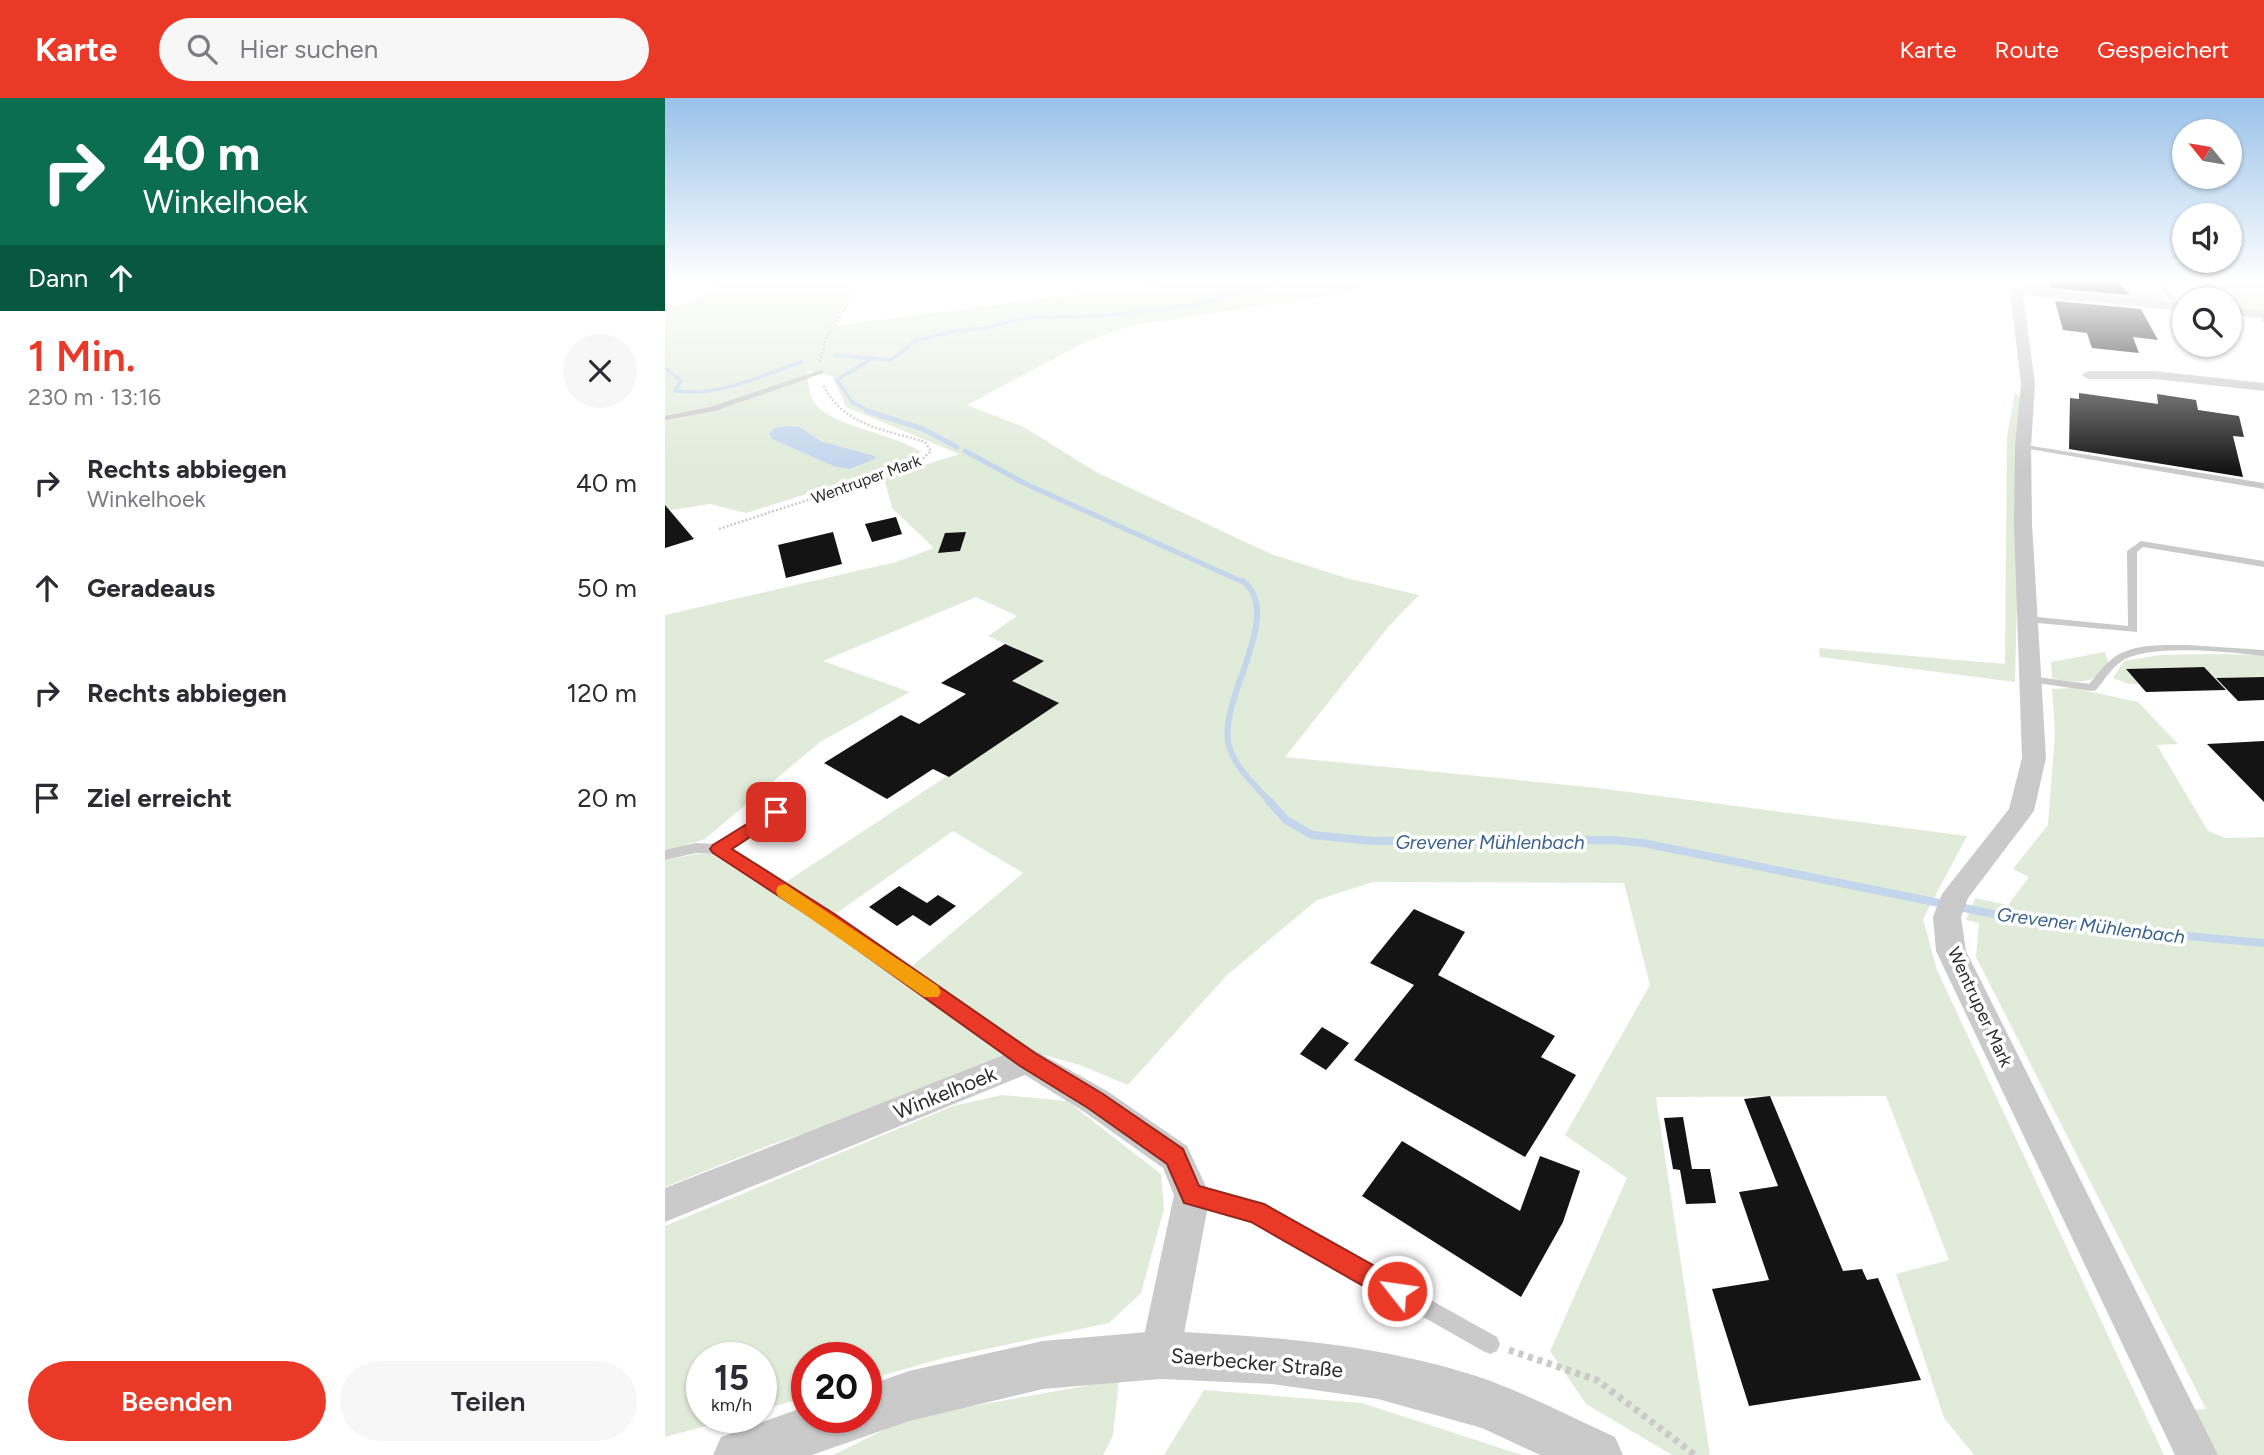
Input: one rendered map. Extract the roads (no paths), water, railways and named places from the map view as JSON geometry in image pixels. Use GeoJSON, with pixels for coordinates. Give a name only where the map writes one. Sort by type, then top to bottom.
{"type":"FeatureCollection","features":[{"type":"Feature","properties":{"kind":"street","name":"Wentruper Mark"},"geometry":{"type":"LineString","coordinates":[[2022,343],[2028,384],[2023,446],[2026,619],[2034,758],[2021,811],[1952,905],[1951,951],[2197,1455]]}},
{"type":"Feature","properties":{"kind":"street"},"geometry":{"type":"LineString","coordinates":[[2088,374],[2154,375],[2264,387]]}},
{"type":"Feature","properties":{"kind":"street"},"geometry":{"type":"LineString","coordinates":[[1027,1060],[1095,1101],[1175,1157],[1192,1195],[1160,1355]]}},
{"type":"Feature","properties":{"kind":"street","name":"Winkelhoek"},"geometry":{"type":"LineString","coordinates":[[665,1205],[1027,1060]]}},
{"type":"Feature","properties":{"kind":"street","name":"Saerbecker Straße"},"geometry":{"type":"LineString","coordinates":[[882,1405],[909,1396],[1043,1365],[1160,1355],[1272,1360],[1378,1375],[1487,1405],[1597,1455]]}},
{"type":"Feature","properties":{"kind":"street"},"geometry":{"type":"LineString","coordinates":[[739,1455],[803,1433]]}},
{"type":"Feature","properties":{"kind":"lane"},"geometry":{"type":"LineString","coordinates":[[665,418],[712,409],[821,372]]}},
{"type":"Feature","properties":{"kind":"lane"},"geometry":{"type":"LineString","coordinates":[[2023,446],[2264,486]]}},
{"type":"Feature","properties":{"kind":"lane"},"geometry":{"type":"LineString","coordinates":[[2026,619],[2133,630],[2132,551],[2141,544],[2264,564]]}},
{"type":"Feature","properties":{"kind":"lane"},"geometry":{"type":"LineString","coordinates":[[2030,679],[2092,688],[2119,657],[2185,648],[2264,653]]}},
{"type":"Feature","properties":{"kind":"lane"},"geometry":{"type":"LineString","coordinates":[[719,849],[776,812]]}},
{"type":"Feature","properties":{"kind":"lane"},"geometry":{"type":"LineString","coordinates":[[665,855],[696,848],[719,849],[829,920],[1027,1060]]}},
{"type":"Feature","properties":{"kind":"lane"},"geometry":{"type":"LineString","coordinates":[[1192,1195],[1256,1212],[1490,1344]]}},
{"type":"Feature","properties":{"kind":"water"},"geometry":{"type":"Polygon","coordinates":[[[800,427],[821,441],[875,456],[875,459],[849,469],[833,466],[772,439],[769,434],[774,428],[800,427]]]}},
{"type":"Feature","properties":{"kind":"waterway"},"geometry":{"type":"LineString","coordinates":[[872,358],[891,360],[913,343]]}},
{"type":"Feature","properties":{"kind":"waterway"},"geometry":{"type":"LineString","coordinates":[[835,355],[872,358]]}},
{"type":"Feature","properties":{"kind":"waterway","name":"Grevener Mühlenbach"},"geometry":{"type":"LineString","coordinates":[[871,412],[852,402],[837,380],[872,358]]}},
{"type":"Feature","properties":{"kind":"waterway"},"geometry":{"type":"LineString","coordinates":[[665,368],[681,381],[675,391],[691,392],[739,384],[801,362]]}},
{"type":"Feature","properties":{"kind":"waterway","name":"Grevener Mühlenbach"},"geometry":{"type":"LineString","coordinates":[[867,411],[923,429],[957,447]]}},
{"type":"Feature","properties":{"kind":"waterway","name":"Grevener Mühlenbach"},"geometry":{"type":"LineString","coordinates":[[965,451],[1026,484],[1244,583]]}},
{"type":"Feature","properties":{"kind":"waterway","name":"Grevener Mühlenbach"},"geometry":{"type":"LineString","coordinates":[[1244,583],[1254,596],[1257,615],[1254,636],[1232,706],[1228,727],[1229,746],[1241,770],[1271,803]]}},
{"type":"Feature","properties":{"kind":"waterway","name":"Grevener Mühlenbach"},"geometry":{"type":"LineString","coordinates":[[1269,801],[1286,820],[1312,835],[1373,841],[1611,840],[1643,843],[2033,922],[2264,943]]}}]}
